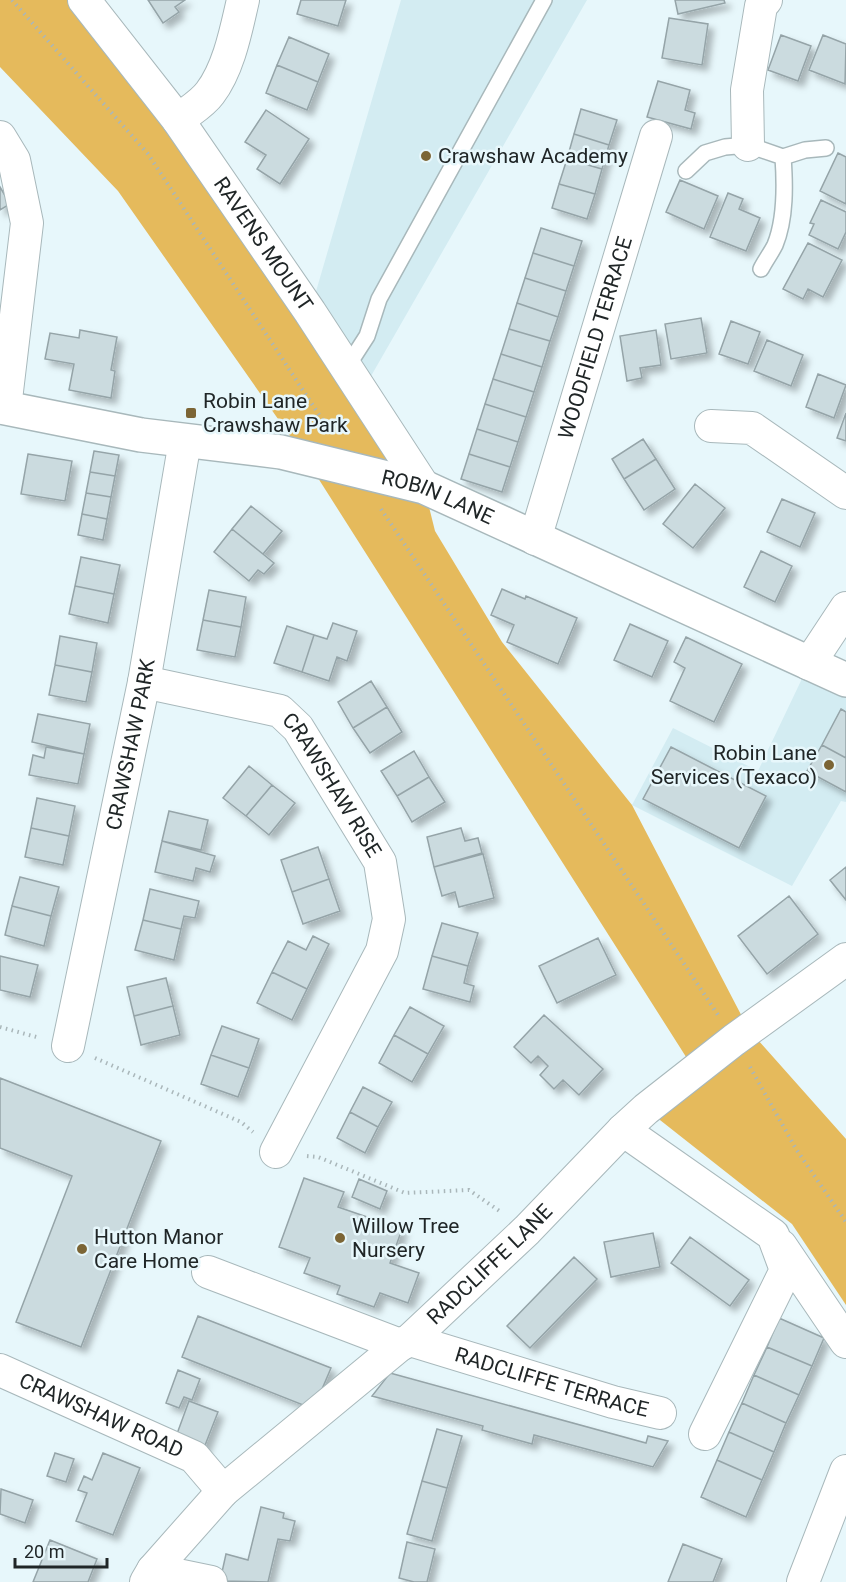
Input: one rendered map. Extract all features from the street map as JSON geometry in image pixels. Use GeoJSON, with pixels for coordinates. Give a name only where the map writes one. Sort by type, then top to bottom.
{"type":"FeatureCollection","features":[{"type":"Feature","properties":{"kind":"street","name":"RAVENS MOUNT"},"geometry":{"type":"LineString","coordinates":[[84,0],[178,120],[347,366],[424,487]]}},
{"type":"Feature","properties":{"kind":"street"},"geometry":{"type":"LineString","coordinates":[[178,120],[211,92],[221,74],[243,0]]}},
{"type":"Feature","properties":{"kind":"street"},"geometry":{"type":"LineString","coordinates":[[748,145],[747,90],[761,6],[766,0]]}},
{"type":"Feature","properties":{"kind":"street","name":"WOODFIELD TERRACE"},"geometry":{"type":"LineString","coordinates":[[535,538],[656,136]]}},
{"type":"Feature","properties":{"kind":"street"},"geometry":{"type":"LineString","coordinates":[[0,137],[14,160],[27,223],[3,408]]}},
{"type":"Feature","properties":{"kind":"street","name":"ROBIN LANE"},"geometry":{"type":"LineString","coordinates":[[3,408],[141,435],[281,452],[354,468],[424,487],[846,680]]}},
{"type":"Feature","properties":{"kind":"street"},"geometry":{"type":"LineString","coordinates":[[711,426],[752,428],[846,494]]}},
{"type":"Feature","properties":{"kind":"street","name":"CRAWSHAW PARK"},"geometry":{"type":"LineString","coordinates":[[68,1046],[144,682],[185,441]]}},
{"type":"Feature","properties":{"kind":"street"},"geometry":{"type":"LineString","coordinates":[[809,664],[846,608]]}},
{"type":"Feature","properties":{"kind":"street","name":"CRAWSHAW RISE"},"geometry":{"type":"LineString","coordinates":[[144,682],[280,711],[298,728],[380,862],[389,919],[382,951],[276,1152]]}},
{"type":"Feature","properties":{"kind":"street","name":"RADCLIFFE LANE"},"geometry":{"type":"LineString","coordinates":[[149,1576],[223,1491],[405,1342],[527,1230],[646,1109],[734,1040],[846,959]]}},
{"type":"Feature","properties":{"kind":"street"},"geometry":{"type":"LineString","coordinates":[[623,1131],[773,1235],[846,1342]]}},
{"type":"Feature","properties":{"kind":"street"},"geometry":{"type":"LineString","coordinates":[[705,1434],[786,1270],[773,1235]]}},
{"type":"Feature","properties":{"kind":"street","name":"RADCLIFFE TERRACE"},"geometry":{"type":"LineString","coordinates":[[208,1272],[405,1342],[613,1402],[660,1413]]}},
{"type":"Feature","properties":{"kind":"street","name":"CRAWSHAW ROAD"},"geometry":{"type":"LineString","coordinates":[[0,1370],[194,1457],[223,1491]]}},
{"type":"Feature","properties":{"kind":"street"},"geometry":{"type":"LineString","coordinates":[[803,1582],[846,1471]]}},
{"type":"Feature","properties":{"kind":"street"},"geometry":{"type":"LineString","coordinates":[[149,1576],[211,1582]]}},
{"type":"Feature","properties":{"kind":"lane"},"geometry":{"type":"LineString","coordinates":[[347,366],[367,336],[379,299],[544,0]]}},
{"type":"Feature","properties":{"kind":"lane"},"geometry":{"type":"LineString","coordinates":[[686,171],[705,153],[725,147],[748,145],[783,157],[805,150],[826,148]]}},
{"type":"Feature","properties":{"kind":"lane"},"geometry":{"type":"LineString","coordinates":[[761,269],[775,243],[783,209],[783,157]]}},
{"type":"Feature","properties":{"kind":"path"},"geometry":{"type":"LineString","coordinates":[[12,0],[148,154],[354,468]]}},
{"type":"Feature","properties":{"kind":"path"},"geometry":{"type":"LineString","coordinates":[[380,508],[734,1040],[796,1149],[846,1222]]}},
{"type":"Feature","properties":{"kind":"shaded area"},"geometry":{"type":"Polygon","coordinates":[[[0,0],[84,0],[424,487],[435,531],[502,642],[632,805],[749,1030],[846,1139],[846,1305],[792,1224],[646,1109],[695,1071],[304,456],[118,191],[0,67],[0,0]]]}},
{"type":"Feature","properties":{"kind":"shaded area","name":"Crawshaw Academy"},"geometry":{"type":"Polygon","coordinates":[[[401,0],[587,0],[363,390],[310,312],[401,0]]]}},
{"type":"Feature","properties":{"kind":"shaded area"},"geometry":{"type":"Polygon","coordinates":[[[809,664],[846,680],[846,802],[841,801],[792,886],[632,805],[673,728],[758,771],[809,664]]]}},
{"type":"Feature","properties":{"kind":"building"},"geometry":{"type":"Polygon","coordinates":[[[148,0],[185,0],[175,7],[179,12],[163,23],[148,0]]]}},
{"type":"Feature","properties":{"kind":"building"},"geometry":{"type":"Polygon","coordinates":[[[301,0],[346,0],[338,26],[297,14],[301,0]]]}},
{"type":"Feature","properties":{"kind":"building"},"geometry":{"type":"Polygon","coordinates":[[[675,0],[724,0],[725,3],[678,14],[675,0]]]}},
{"type":"Feature","properties":{"kind":"building"},"geometry":{"type":"Polygon","coordinates":[[[669,18],[708,24],[702,65],[662,58],[669,18]]]}},
{"type":"Feature","properties":{"kind":"building"},"geometry":{"type":"Polygon","coordinates":[[[781,35],[811,46],[798,81],[768,70],[781,35]]]}},
{"type":"Feature","properties":{"kind":"building"},"geometry":{"type":"Polygon","coordinates":[[[823,35],[846,44],[845,84],[809,70],[823,35]]]}},
{"type":"Feature","properties":{"kind":"building"},"geometry":{"type":"Polygon","coordinates":[[[289,37],[329,54],[318,82],[277,65],[289,37]]]}},
{"type":"Feature","properties":{"kind":"building"},"geometry":{"type":"Polygon","coordinates":[[[277,65],[318,82],[307,110],[266,93],[277,65]]]}},
{"type":"Feature","properties":{"kind":"building"},"geometry":{"type":"Polygon","coordinates":[[[658,81],[690,90],[685,110],[695,113],[691,129],[647,117],[658,81]]]}},
{"type":"Feature","properties":{"kind":"building"},"geometry":{"type":"Polygon","coordinates":[[[581,109],[617,120],[609,145],[574,134],[581,109]]]}},
{"type":"Feature","properties":{"kind":"building"},"geometry":{"type":"Polygon","coordinates":[[[266,110],[309,139],[280,184],[257,169],[266,155],[245,142],[266,110]]]}},
{"type":"Feature","properties":{"kind":"building"},"geometry":{"type":"Polygon","coordinates":[[[574,134],[609,145],[602,169],[567,159],[574,134]]]}},
{"type":"Feature","properties":{"kind":"building"},"geometry":{"type":"Polygon","coordinates":[[[838,153],[846,157],[846,204],[820,191],[838,153]]]}},
{"type":"Feature","properties":{"kind":"building"},"geometry":{"type":"Polygon","coordinates":[[[567,159],[602,169],[595,194],[559,184],[567,159]]]}},
{"type":"Feature","properties":{"kind":"building"},"geometry":{"type":"Polygon","coordinates":[[[680,180],[718,196],[704,229],[666,212],[680,180]]]}},
{"type":"Feature","properties":{"kind":"building"},"geometry":{"type":"Polygon","coordinates":[[[559,184],[595,194],[587,219],[552,208],[559,184]]]}},
{"type":"Feature","properties":{"kind":"building"},"geometry":{"type":"Polygon","coordinates":[[[0,187],[10,204],[0,210],[0,187]]]}},
{"type":"Feature","properties":{"kind":"building"},"geometry":{"type":"Polygon","coordinates":[[[728,193],[743,199],[739,209],[760,218],[746,251],[710,237],[728,193]]]}},
{"type":"Feature","properties":{"kind":"building"},"geometry":{"type":"Polygon","coordinates":[[[821,200],[846,212],[846,232],[838,249],[809,235],[814,224],[810,223],[821,200]]]}},
{"type":"Feature","properties":{"kind":"building"},"geometry":{"type":"Polygon","coordinates":[[[541,228],[582,241],[574,266],[533,253],[541,228]]]}},
{"type":"Feature","properties":{"kind":"building"},"geometry":{"type":"Polygon","coordinates":[[[808,243],[842,260],[823,297],[808,289],[803,299],[783,289],[808,243]]]}},
{"type":"Feature","properties":{"kind":"building"},"geometry":{"type":"Polygon","coordinates":[[[533,253],[574,266],[566,291],[525,278],[533,253]]]}},
{"type":"Feature","properties":{"kind":"building"},"geometry":{"type":"Polygon","coordinates":[[[525,278],[566,291],[558,317],[517,303],[525,278]]]}},
{"type":"Feature","properties":{"kind":"building"},"geometry":{"type":"Polygon","coordinates":[[[517,303],[558,317],[550,341],[509,329],[517,303]]]}},
{"type":"Feature","properties":{"kind":"building"},"geometry":{"type":"Polygon","coordinates":[[[701,318],[707,353],[671,359],[665,324],[701,318]]]}},
{"type":"Feature","properties":{"kind":"building"},"geometry":{"type":"Polygon","coordinates":[[[731,321],[760,332],[748,364],[719,354],[731,321]]]}},
{"type":"Feature","properties":{"kind":"building"},"geometry":{"type":"Polygon","coordinates":[[[509,329],[550,341],[542,367],[501,354],[509,329]]]}},
{"type":"Feature","properties":{"kind":"building"},"geometry":{"type":"Polygon","coordinates":[[[80,330],[117,337],[111,370],[115,371],[111,398],[69,390],[74,364],[45,359],[50,333],[79,338],[80,330]]]}},
{"type":"Feature","properties":{"kind":"building"},"geometry":{"type":"Polygon","coordinates":[[[656,330],[661,365],[640,368],[642,378],[627,381],[620,336],[656,330]]]}},
{"type":"Feature","properties":{"kind":"building"},"geometry":{"type":"Polygon","coordinates":[[[767,340],[803,355],[791,386],[754,371],[767,340]]]}},
{"type":"Feature","properties":{"kind":"building"},"geometry":{"type":"Polygon","coordinates":[[[501,354],[542,367],[534,392],[493,379],[501,354]]]}},
{"type":"Feature","properties":{"kind":"building"},"geometry":{"type":"Polygon","coordinates":[[[818,374],[846,385],[834,418],[806,407],[818,374]]]}},
{"type":"Feature","properties":{"kind":"building"},"geometry":{"type":"Polygon","coordinates":[[[493,379],[534,392],[526,417],[485,404],[493,379]]]}},
{"type":"Feature","properties":{"kind":"building"},"geometry":{"type":"Polygon","coordinates":[[[485,404],[526,417],[518,442],[477,429],[485,404]]]}},
{"type":"Feature","properties":{"kind":"building"},"geometry":{"type":"Polygon","coordinates":[[[846,413],[846,441],[837,438],[846,413]]]}},
{"type":"Feature","properties":{"kind":"building"},"geometry":{"type":"Polygon","coordinates":[[[477,429],[518,442],[510,467],[469,454],[477,429]]]}},
{"type":"Feature","properties":{"kind":"building"},"geometry":{"type":"Polygon","coordinates":[[[643,439],[656,459],[624,479],[612,459],[643,439]]]}},
{"type":"Feature","properties":{"kind":"building"},"geometry":{"type":"Polygon","coordinates":[[[94,451],[119,455],[115,476],[90,472],[94,451]]]}},
{"type":"Feature","properties":{"kind":"building"},"geometry":{"type":"Polygon","coordinates":[[[28,454],[72,461],[65,501],[21,494],[28,454]]]}},
{"type":"Feature","properties":{"kind":"building"},"geometry":{"type":"Polygon","coordinates":[[[469,454],[510,467],[502,492],[461,479],[469,454]]]}},
{"type":"Feature","properties":{"kind":"building"},"geometry":{"type":"Polygon","coordinates":[[[656,459],[675,489],[644,510],[624,479],[656,459]]]}},
{"type":"Feature","properties":{"kind":"building"},"geometry":{"type":"Polygon","coordinates":[[[90,472],[115,476],[111,497],[86,493],[90,472]]]}},
{"type":"Feature","properties":{"kind":"building"},"geometry":{"type":"Polygon","coordinates":[[[695,484],[725,508],[693,548],[663,524],[695,484]]]}},
{"type":"Feature","properties":{"kind":"building"},"geometry":{"type":"Polygon","coordinates":[[[86,493],[111,497],[107,519],[82,514],[86,493]]]}},
{"type":"Feature","properties":{"kind":"building"},"geometry":{"type":"Polygon","coordinates":[[[782,499],[815,513],[800,547],[767,532],[782,499]]]}},
{"type":"Feature","properties":{"kind":"building"},"geometry":{"type":"Polygon","coordinates":[[[251,506],[282,531],[263,554],[232,529],[251,506]]]}},
{"type":"Feature","properties":{"kind":"building"},"geometry":{"type":"Polygon","coordinates":[[[82,514],[107,519],[103,540],[78,535],[82,514]]]}},
{"type":"Feature","properties":{"kind":"building"},"geometry":{"type":"Polygon","coordinates":[[[232,529],[274,563],[264,574],[258,570],[249,581],[214,552],[232,529]]]}},
{"type":"Feature","properties":{"kind":"building"},"geometry":{"type":"Polygon","coordinates":[[[761,551],[792,566],[775,602],[744,587],[761,551]]]}},
{"type":"Feature","properties":{"kind":"building"},"geometry":{"type":"Polygon","coordinates":[[[81,557],[120,565],[114,594],[75,586],[81,557]]]}},
{"type":"Feature","properties":{"kind":"building"},"geometry":{"type":"Polygon","coordinates":[[[75,586],[114,594],[108,623],[69,614],[75,586]]]}},
{"type":"Feature","properties":{"kind":"building"},"geometry":{"type":"Polygon","coordinates":[[[502,589],[525,599],[526,596],[577,618],[558,664],[507,642],[514,625],[491,615],[502,589]]]}},
{"type":"Feature","properties":{"kind":"building"},"geometry":{"type":"Polygon","coordinates":[[[209,590],[246,597],[241,627],[203,620],[209,590]]]}},
{"type":"Feature","properties":{"kind":"building"},"geometry":{"type":"Polygon","coordinates":[[[203,620],[241,627],[235,657],[197,650],[203,620]]]}},
{"type":"Feature","properties":{"kind":"building"},"geometry":{"type":"Polygon","coordinates":[[[333,623],[357,631],[347,661],[337,657],[329,681],[302,672],[314,635],[327,639],[333,623]]]}},
{"type":"Feature","properties":{"kind":"building"},"geometry":{"type":"Polygon","coordinates":[[[630,624],[668,641],[652,677],[614,660],[630,624]]]}},
{"type":"Feature","properties":{"kind":"building"},"geometry":{"type":"Polygon","coordinates":[[[287,626],[314,635],[302,672],[274,663],[287,626]]]}},
{"type":"Feature","properties":{"kind":"building"},"geometry":{"type":"Polygon","coordinates":[[[60,636],[97,643],[92,672],[55,665],[60,636]]]}},
{"type":"Feature","properties":{"kind":"building"},"geometry":{"type":"Polygon","coordinates":[[[686,637],[742,664],[714,722],[670,701],[685,668],[674,662],[686,637]]]}},
{"type":"Feature","properties":{"kind":"building"},"geometry":{"type":"Polygon","coordinates":[[[55,665],[92,672],[86,702],[49,695],[55,665]]]}},
{"type":"Feature","properties":{"kind":"building"},"geometry":{"type":"Polygon","coordinates":[[[371,681],[387,707],[353,728],[338,702],[371,681]]]}},
{"type":"Feature","properties":{"kind":"building"},"geometry":{"type":"Polygon","coordinates":[[[387,707],[402,732],[370,753],[353,728],[387,707]]]}},
{"type":"Feature","properties":{"kind":"building"},"geometry":{"type":"Polygon","coordinates":[[[841,709],[846,712],[846,758],[822,745],[841,709]]]}},
{"type":"Feature","properties":{"kind":"building"},"geometry":{"type":"Polygon","coordinates":[[[38,714],[90,724],[84,754],[32,742],[38,714]]]}},
{"type":"Feature","properties":{"kind":"building","name":"Robin Lane Services (Texaco)"},"geometry":{"type":"Polygon","coordinates":[[[822,745],[846,758],[846,792],[807,771],[822,745]]]}},
{"type":"Feature","properties":{"kind":"building"},"geometry":{"type":"Polygon","coordinates":[[[46,747],[84,754],[78,784],[29,775],[33,755],[44,758],[46,747]]]}},
{"type":"Feature","properties":{"kind":"building"},"geometry":{"type":"Polygon","coordinates":[[[671,747],[766,796],[739,848],[643,799],[671,747]]]}},
{"type":"Feature","properties":{"kind":"building"},"geometry":{"type":"Polygon","coordinates":[[[414,751],[429,777],[397,796],[381,771],[414,751]]]}},
{"type":"Feature","properties":{"kind":"building"},"geometry":{"type":"Polygon","coordinates":[[[249,766],[272,785],[246,816],[223,798],[249,766]]]}},
{"type":"Feature","properties":{"kind":"building"},"geometry":{"type":"Polygon","coordinates":[[[429,777],[445,802],[412,822],[397,796],[429,777]]]}},
{"type":"Feature","properties":{"kind":"building"},"geometry":{"type":"Polygon","coordinates":[[[272,785],[295,803],[269,835],[246,816],[272,785]]]}},
{"type":"Feature","properties":{"kind":"building"},"geometry":{"type":"Polygon","coordinates":[[[37,798],[75,806],[69,836],[31,828],[37,798]]]}},
{"type":"Feature","properties":{"kind":"building"},"geometry":{"type":"Polygon","coordinates":[[[169,811],[208,820],[201,850],[162,841],[169,811]]]}},
{"type":"Feature","properties":{"kind":"building"},"geometry":{"type":"Polygon","coordinates":[[[31,828],[69,836],[63,865],[25,857],[31,828]]]}},
{"type":"Feature","properties":{"kind":"building"},"geometry":{"type":"Polygon","coordinates":[[[461,828],[465,841],[478,838],[482,853],[434,867],[427,837],[461,828]]]}},
{"type":"Feature","properties":{"kind":"building"},"geometry":{"type":"Polygon","coordinates":[[[162,841],[215,856],[210,872],[196,868],[193,881],[155,872],[162,841]]]}},
{"type":"Feature","properties":{"kind":"building"},"geometry":{"type":"Polygon","coordinates":[[[318,847],[329,879],[292,892],[281,860],[318,847]]]}},
{"type":"Feature","properties":{"kind":"building"},"geometry":{"type":"Polygon","coordinates":[[[483,854],[494,898],[459,907],[455,892],[442,896],[434,867],[483,854]]]}},
{"type":"Feature","properties":{"kind":"building"},"geometry":{"type":"Polygon","coordinates":[[[846,867],[846,900],[830,880],[846,867]]]}},
{"type":"Feature","properties":{"kind":"building"},"geometry":{"type":"Polygon","coordinates":[[[20,877],[59,887],[51,916],[12,906],[20,877]]]}},
{"type":"Feature","properties":{"kind":"building"},"geometry":{"type":"Polygon","coordinates":[[[329,879],[340,911],[303,924],[292,892],[329,879]]]}},
{"type":"Feature","properties":{"kind":"building"},"geometry":{"type":"Polygon","coordinates":[[[150,889],[199,901],[195,918],[184,916],[181,929],[143,920],[150,889]]]}},
{"type":"Feature","properties":{"kind":"building"},"geometry":{"type":"Polygon","coordinates":[[[789,896],[818,934],[767,974],[738,936],[789,896]]]}},
{"type":"Feature","properties":{"kind":"building"},"geometry":{"type":"Polygon","coordinates":[[[12,906],[51,916],[44,946],[5,935],[12,906]]]}},
{"type":"Feature","properties":{"kind":"building"},"geometry":{"type":"Polygon","coordinates":[[[143,920],[181,929],[174,960],[135,950],[143,920]]]}},
{"type":"Feature","properties":{"kind":"building"},"geometry":{"type":"Polygon","coordinates":[[[442,923],[478,933],[468,966],[432,956],[442,923]]]}},
{"type":"Feature","properties":{"kind":"building"},"geometry":{"type":"Polygon","coordinates":[[[313,936],[329,944],[307,989],[272,972],[288,941],[306,950],[313,936]]]}},
{"type":"Feature","properties":{"kind":"building"},"geometry":{"type":"Polygon","coordinates":[[[598,938],[616,975],[557,1003],[539,966],[598,938]]]}},
{"type":"Feature","properties":{"kind":"building"},"geometry":{"type":"Polygon","coordinates":[[[0,956],[38,965],[30,997],[0,990],[0,956]]]}},
{"type":"Feature","properties":{"kind":"building"},"geometry":{"type":"Polygon","coordinates":[[[432,956],[468,966],[464,983],[474,986],[470,1002],[423,989],[432,956]]]}},
{"type":"Feature","properties":{"kind":"building"},"geometry":{"type":"Polygon","coordinates":[[[272,972],[307,989],[292,1020],[257,1003],[272,972]]]}},
{"type":"Feature","properties":{"kind":"building"},"geometry":{"type":"Polygon","coordinates":[[[166,978],[173,1006],[134,1016],[127,987],[166,978]]]}},
{"type":"Feature","properties":{"kind":"building"},"geometry":{"type":"Polygon","coordinates":[[[173,1006],[180,1035],[141,1045],[134,1016],[173,1006]]]}},
{"type":"Feature","properties":{"kind":"building"},"geometry":{"type":"Polygon","coordinates":[[[410,1007],[444,1026],[428,1054],[394,1035],[410,1007]]]}},
{"type":"Feature","properties":{"kind":"building"},"geometry":{"type":"Polygon","coordinates":[[[544,1015],[603,1069],[579,1095],[563,1080],[554,1089],[540,1075],[548,1066],[538,1056],[531,1063],[514,1047],[544,1015]]]}},
{"type":"Feature","properties":{"kind":"building"},"geometry":{"type":"Polygon","coordinates":[[[222,1026],[259,1039],[249,1068],[211,1055],[222,1026]]]}},
{"type":"Feature","properties":{"kind":"building"},"geometry":{"type":"Polygon","coordinates":[[[394,1035],[428,1054],[412,1082],[379,1063],[394,1035]]]}},
{"type":"Feature","properties":{"kind":"building"},"geometry":{"type":"Polygon","coordinates":[[[211,1055],[249,1068],[238,1097],[201,1084],[211,1055]]]}},
{"type":"Feature","properties":{"kind":"building","name":"Hutton Manor Care Home"},"geometry":{"type":"Polygon","coordinates":[[[0,1078],[161,1141],[81,1347],[16,1322],[72,1176],[0,1148],[0,1078]]]}},
{"type":"Feature","properties":{"kind":"building"},"geometry":{"type":"Polygon","coordinates":[[[363,1087],[392,1102],[378,1127],[350,1112],[363,1087]]]}},
{"type":"Feature","properties":{"kind":"building"},"geometry":{"type":"Polygon","coordinates":[[[350,1112],[378,1127],[365,1153],[337,1138],[350,1112]]]}},
{"type":"Feature","properties":{"kind":"building","name":"Willow Tree Nursery"},"geometry":{"type":"Polygon","coordinates":[[[304,1178],[344,1192],[338,1207],[402,1229],[390,1263],[419,1273],[408,1303],[380,1293],[374,1307],[337,1294],[340,1286],[304,1273],[310,1258],[279,1247],[304,1178]]]}},
{"type":"Feature","properties":{"kind":"building"},"geometry":{"type":"Polygon","coordinates":[[[359,1179],[387,1191],[380,1209],[352,1197],[359,1179]]]}},
{"type":"Feature","properties":{"kind":"building"},"geometry":{"type":"Polygon","coordinates":[[[653,1233],[660,1267],[611,1277],[604,1242],[653,1233]]]}},
{"type":"Feature","properties":{"kind":"building"},"geometry":{"type":"Polygon","coordinates":[[[690,1237],[749,1280],[730,1306],[671,1263],[690,1237]]]}},
{"type":"Feature","properties":{"kind":"building"},"geometry":{"type":"Polygon","coordinates":[[[574,1257],[597,1279],[530,1348],[507,1326],[574,1257]]]}},
{"type":"Feature","properties":{"kind":"building"},"geometry":{"type":"Polygon","coordinates":[[[198,1316],[331,1368],[322,1389],[303,1405],[182,1357],[198,1316]]]}},
{"type":"Feature","properties":{"kind":"building"},"geometry":{"type":"Polygon","coordinates":[[[779,1318],[824,1338],[812,1366],[767,1347],[779,1318]]]}},
{"type":"Feature","properties":{"kind":"building"},"geometry":{"type":"Polygon","coordinates":[[[767,1347],[812,1366],[799,1395],[754,1375],[767,1347]]]}},
{"type":"Feature","properties":{"kind":"building"},"geometry":{"type":"Polygon","coordinates":[[[178,1370],[200,1379],[192,1400],[184,1397],[179,1408],[166,1403],[178,1370]]]}},
{"type":"Feature","properties":{"kind":"building"},"geometry":{"type":"Polygon","coordinates":[[[390,1373],[646,1443],[648,1436],[668,1441],[653,1467],[534,1435],[532,1444],[482,1430],[483,1426],[372,1396],[390,1373]]]}},
{"type":"Feature","properties":{"kind":"building"},"geometry":{"type":"Polygon","coordinates":[[[754,1375],[799,1395],[786,1423],[742,1403],[754,1375]]]}},
{"type":"Feature","properties":{"kind":"building"},"geometry":{"type":"Polygon","coordinates":[[[189,1401],[218,1412],[202,1453],[174,1442],[189,1401]]]}},
{"type":"Feature","properties":{"kind":"building"},"geometry":{"type":"Polygon","coordinates":[[[742,1403],[786,1423],[774,1452],[729,1432],[742,1403]]]}},
{"type":"Feature","properties":{"kind":"building"},"geometry":{"type":"Polygon","coordinates":[[[437,1429],[462,1436],[447,1488],[422,1481],[437,1429]]]}},
{"type":"Feature","properties":{"kind":"building"},"geometry":{"type":"Polygon","coordinates":[[[729,1432],[774,1452],[762,1480],[717,1460],[729,1432]]]}},
{"type":"Feature","properties":{"kind":"building"},"geometry":{"type":"Polygon","coordinates":[[[55,1453],[74,1459],[66,1482],[47,1476],[55,1453]]]}},
{"type":"Feature","properties":{"kind":"building"},"geometry":{"type":"Polygon","coordinates":[[[103,1453],[140,1468],[113,1535],[76,1521],[87,1493],[78,1490],[84,1476],[92,1480],[103,1453]]]}},
{"type":"Feature","properties":{"kind":"building"},"geometry":{"type":"Polygon","coordinates":[[[717,1460],[762,1480],[746,1517],[701,1497],[717,1460]]]}},
{"type":"Feature","properties":{"kind":"building"},"geometry":{"type":"Polygon","coordinates":[[[422,1481],[447,1488],[432,1541],[407,1534],[422,1481]]]}},
{"type":"Feature","properties":{"kind":"building"},"geometry":{"type":"Polygon","coordinates":[[[1,1489],[33,1500],[25,1523],[0,1514],[1,1489]]]}},
{"type":"Feature","properties":{"kind":"building"},"geometry":{"type":"Polygon","coordinates":[[[261,1507],[284,1513],[283,1518],[295,1521],[290,1541],[278,1539],[268,1582],[220,1581],[226,1554],[248,1560],[261,1507]]]}},
{"type":"Feature","properties":{"kind":"building"},"geometry":{"type":"Polygon","coordinates":[[[50,1540],[97,1559],[88,1582],[33,1582],[50,1540]]]}},
{"type":"Feature","properties":{"kind":"building"},"geometry":{"type":"Polygon","coordinates":[[[407,1542],[435,1549],[427,1582],[414,1582],[399,1578],[407,1542]]]}},
{"type":"Feature","properties":{"kind":"building"},"geometry":{"type":"Polygon","coordinates":[[[683,1544],[722,1559],[713,1582],[668,1582],[683,1544]]]}},
{"type":"Feature","properties":{"kind":"place","name":"Crawshaw Academy"},"geometry":{"type":"Point","coordinates":[426,156]}},
{"type":"Feature","properties":{"kind":"place","name":"Robin Lane Crawshaw Park"},"geometry":{"type":"Point","coordinates":[191,413]}},
{"type":"Feature","properties":{"kind":"place","name":"Robin Lane Services (Texaco)"},"geometry":{"type":"Point","coordinates":[829,765]}},
{"type":"Feature","properties":{"kind":"place","name":"Willow Tree Nursery"},"geometry":{"type":"Point","coordinates":[340,1238]}},
{"type":"Feature","properties":{"kind":"place","name":"Hutton Manor Care Home"},"geometry":{"type":"Point","coordinates":[82,1249]}}]}
